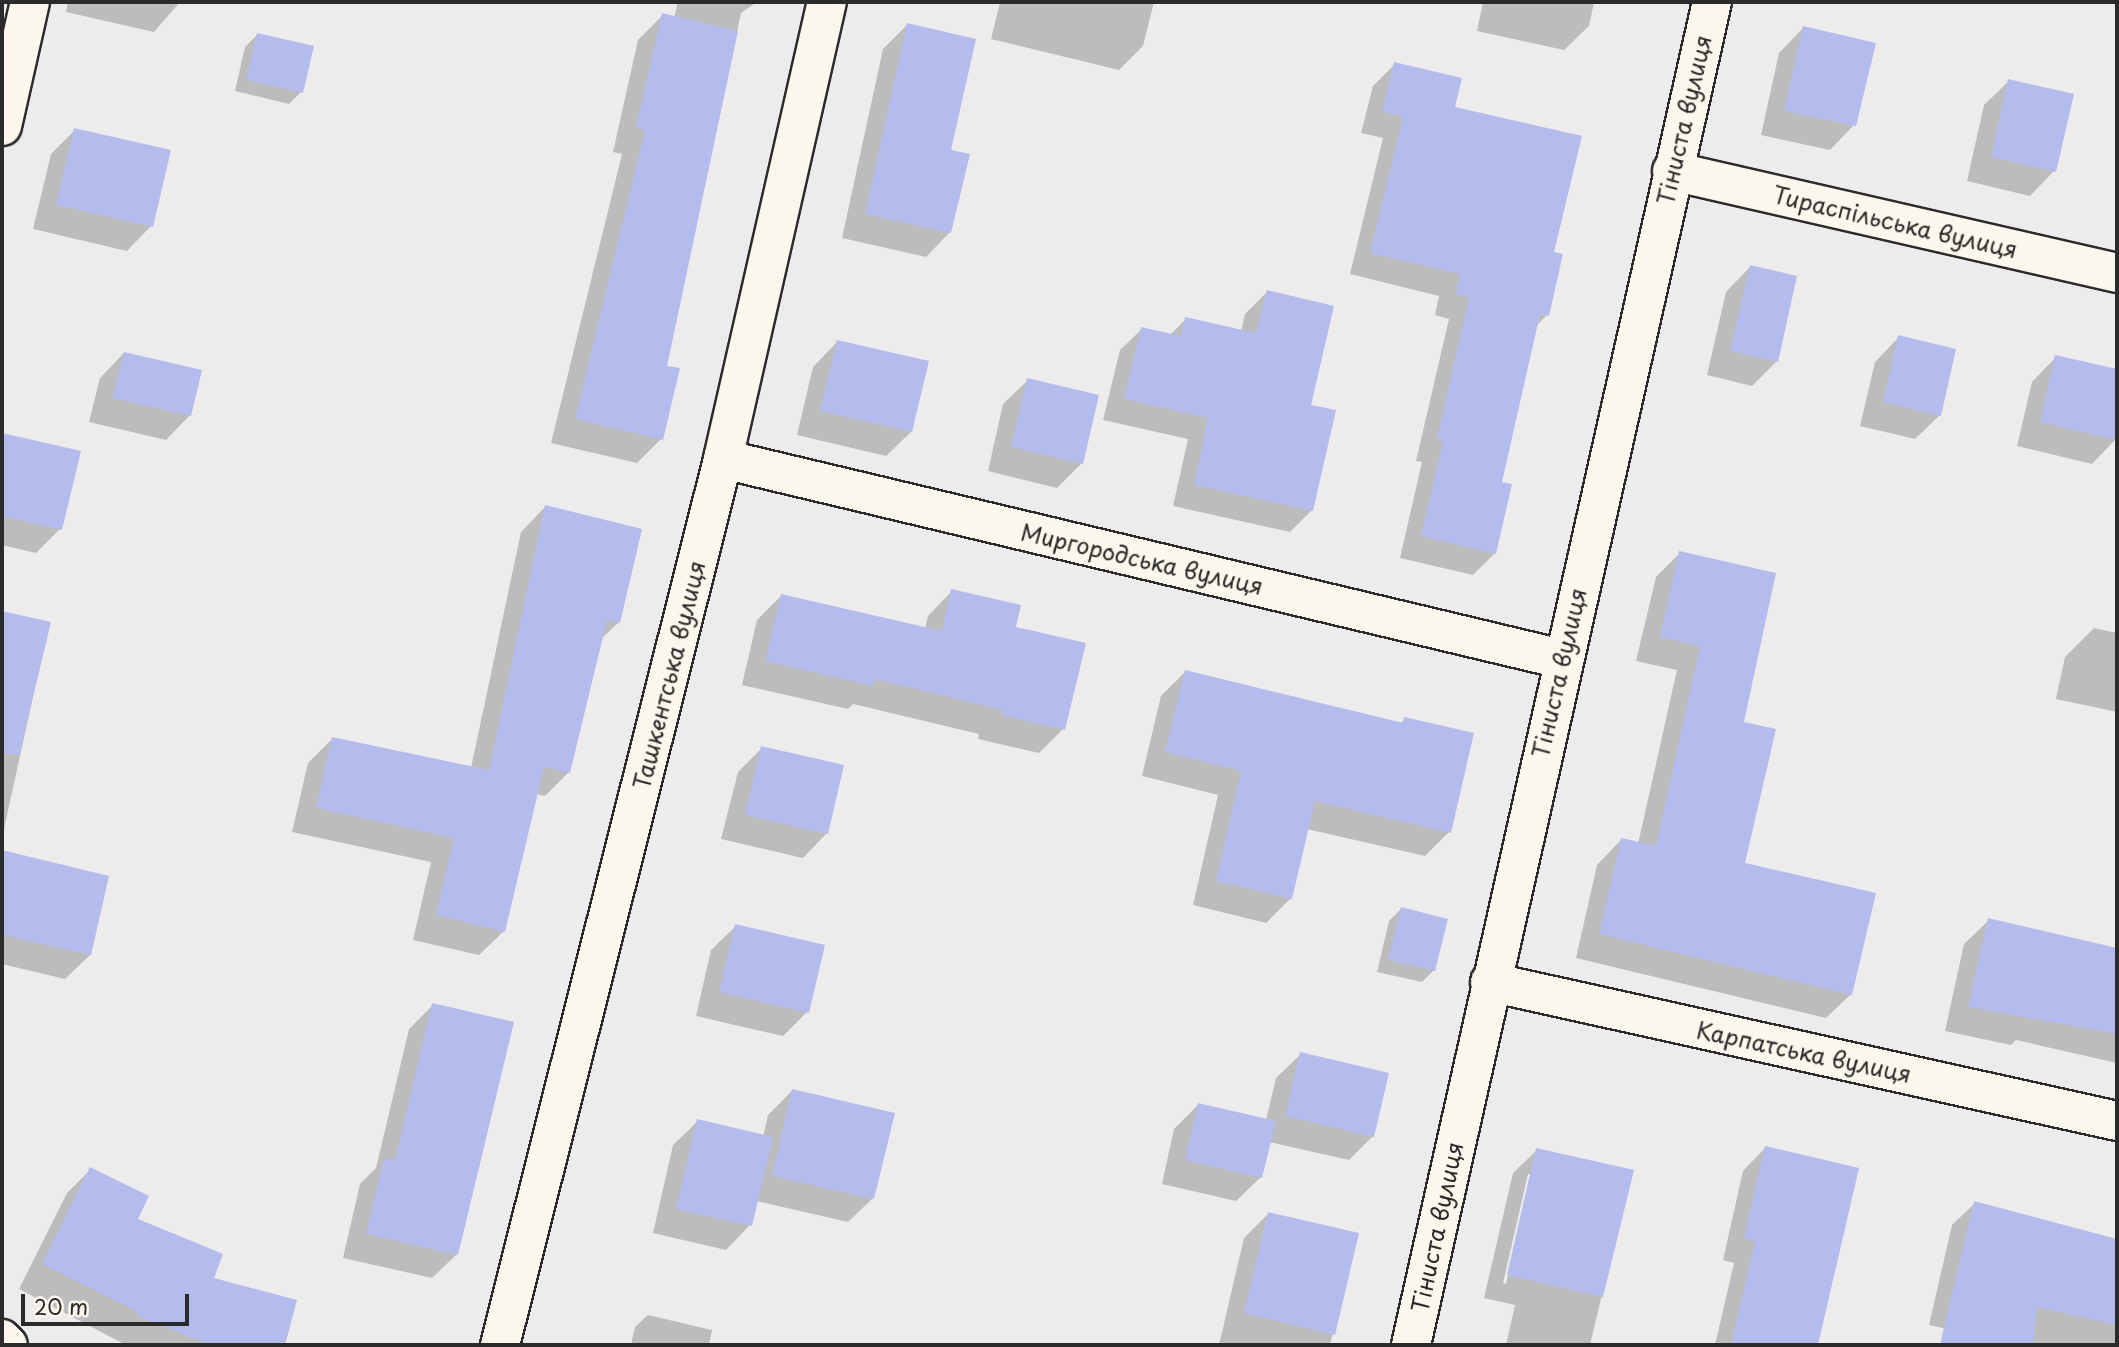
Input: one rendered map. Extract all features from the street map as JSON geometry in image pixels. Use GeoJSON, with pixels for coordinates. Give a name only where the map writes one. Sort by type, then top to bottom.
{"type":"FeatureCollection","features":[{"type":"Feature","properties":{"kind":"street"},"geometry":{"type":"LineString","coordinates":[[2,126],[30,2]]}},
{"type":"Feature","properties":{"kind":"street","name":"Ташкентська вулиця"},"geometry":{"type":"LineString","coordinates":[[500,1345],[723,459],[827,2]]}},
{"type":"Feature","properties":{"kind":"street","name":"Тіниста вулиця"},"geometry":{"type":"LineString","coordinates":[[1411,1345],[1562,659],[1712,2]]}},
{"type":"Feature","properties":{"kind":"street","name":"Тираспільська вулиця"},"geometry":{"type":"LineString","coordinates":[[1672,171],[2117,273]]}},
{"type":"Feature","properties":{"kind":"street","name":"Миргородська вулиця"},"geometry":{"type":"LineString","coordinates":[[723,459],[1562,659]]}},
{"type":"Feature","properties":{"kind":"street","name":"Карпатська вулиця"},"geometry":{"type":"LineString","coordinates":[[1490,982],[2117,1121]]}},
{"type":"Feature","properties":{"kind":"street"},"geometry":{"type":"LineString","coordinates":[[2,1339],[8,1345]]}},
{"type":"Feature","properties":{"kind":"building"},"geometry":{"type":"Polygon","coordinates":[[[662,13],[738,31],[667,366],[680,368],[663,440],[575,419],[645,130],[636,128],[662,13]]]}},
{"type":"Feature","properties":{"kind":"building"},"geometry":{"type":"Polygon","coordinates":[[[907,23],[976,39],[951,150],[970,154],[951,233],[865,214],[907,23]]]}},
{"type":"Feature","properties":{"kind":"building"},"geometry":{"type":"Polygon","coordinates":[[[1803,26],[1876,43],[1856,126],[1784,111],[1803,26]]]}},
{"type":"Feature","properties":{"kind":"building"},"geometry":{"type":"Polygon","coordinates":[[[257,33],[314,46],[303,93],[246,80],[257,33]]]}},
{"type":"Feature","properties":{"kind":"building"},"geometry":{"type":"Polygon","coordinates":[[[1394,62],[1462,78],[1455,107],[1582,136],[1554,252],[1563,254],[1549,316],[1540,314],[1502,482],[1512,484],[1496,554],[1421,536],[1443,441],[1437,439],[1469,297],[1455,294],[1460,274],[1370,253],[1403,117],[1382,112],[1394,62]]]}},
{"type":"Feature","properties":{"kind":"building"},"geometry":{"type":"Polygon","coordinates":[[[2008,79],[2074,94],[2056,172],[1991,157],[2008,79]]]}},
{"type":"Feature","properties":{"kind":"building"},"geometry":{"type":"Polygon","coordinates":[[[74,128],[171,150],[153,227],[56,205],[74,128]]]}},
{"type":"Feature","properties":{"kind":"building"},"geometry":{"type":"Polygon","coordinates":[[[1750,265],[1797,276],[1778,362],[1730,351],[1750,265]]]}},
{"type":"Feature","properties":{"kind":"building"},"geometry":{"type":"Polygon","coordinates":[[[1267,290],[1334,306],[1311,405],[1336,410],[1313,511],[1194,485],[1208,418],[1124,399],[1141,327],[1181,336],[1185,317],[1256,333],[1267,290]]]}},
{"type":"Feature","properties":{"kind":"building"},"geometry":{"type":"Polygon","coordinates":[[[1898,335],[1956,349],[1941,416],[1883,402],[1898,335]]]}},
{"type":"Feature","properties":{"kind":"building"},"geometry":{"type":"Polygon","coordinates":[[[837,340],[929,361],[912,432],[820,411],[837,340]]]}},
{"type":"Feature","properties":{"kind":"building"},"geometry":{"type":"Polygon","coordinates":[[[124,352],[202,370],[191,416],[112,398],[124,352]]]}},
{"type":"Feature","properties":{"kind":"building"},"geometry":{"type":"Polygon","coordinates":[[[2055,355],[2117,369],[2117,440],[2040,422],[2055,355]]]}},
{"type":"Feature","properties":{"kind":"building"},"geometry":{"type":"Polygon","coordinates":[[[1027,378],[1099,395],[1083,464],[1011,447],[1027,378]]]}},
{"type":"Feature","properties":{"kind":"building"},"geometry":{"type":"Polygon","coordinates":[[[2,433],[81,451],[62,530],[2,516],[2,433]]]}},
{"type":"Feature","properties":{"kind":"building"},"geometry":{"type":"Polygon","coordinates":[[[545,505],[642,529],[620,623],[607,620],[570,773],[544,767],[505,932],[436,915],[454,838],[316,808],[332,737],[489,770],[545,505]]]}},
{"type":"Feature","properties":{"kind":"building"},"geometry":{"type":"Polygon","coordinates":[[[1679,551],[1776,573],[1744,722],[1776,729],[1745,863],[1876,893],[1852,995],[1599,934],[1621,838],[1656,846],[1700,646],[1660,637],[1679,551]]]}},
{"type":"Feature","properties":{"kind":"building"},"geometry":{"type":"Polygon","coordinates":[[[951,589],[1021,605],[1016,627],[1086,643],[1065,730],[1001,715],[1003,710],[875,679],[873,686],[765,661],[781,594],[942,631],[951,589]]]}},
{"type":"Feature","properties":{"kind":"building"},"geometry":{"type":"Polygon","coordinates":[[[2,611],[51,622],[19,755],[2,753],[2,611]]]}},
{"type":"Feature","properties":{"kind":"building"},"geometry":{"type":"Polygon","coordinates":[[[1185,670],[1403,723],[1404,717],[1474,733],[1451,833],[1315,801],[1292,899],[1216,881],[1241,771],[1165,752],[1185,670]]]}},
{"type":"Feature","properties":{"kind":"building"},"geometry":{"type":"Polygon","coordinates":[[[761,746],[844,765],[828,834],[745,815],[761,746]]]}},
{"type":"Feature","properties":{"kind":"building"},"geometry":{"type":"Polygon","coordinates":[[[2,850],[109,876],[91,955],[2,935],[2,850]]]}},
{"type":"Feature","properties":{"kind":"building"},"geometry":{"type":"Polygon","coordinates":[[[1401,907],[1448,919],[1435,971],[1388,960],[1401,907]]]}},
{"type":"Feature","properties":{"kind":"building"},"geometry":{"type":"Polygon","coordinates":[[[1988,918],[2117,948],[2117,1034],[1968,1007],[1988,918]]]}},
{"type":"Feature","properties":{"kind":"building"},"geometry":{"type":"Polygon","coordinates":[[[735,924],[825,945],[809,1013],[719,992],[735,924]]]}},
{"type":"Feature","properties":{"kind":"building"},"geometry":{"type":"Polygon","coordinates":[[[432,1003],[514,1022],[458,1255],[366,1234],[384,1158],[395,1161],[432,1003]]]}},
{"type":"Feature","properties":{"kind":"building"},"geometry":{"type":"Polygon","coordinates":[[[1300,1052],[1389,1073],[1374,1137],[1285,1116],[1300,1052]]]}},
{"type":"Feature","properties":{"kind":"building"},"geometry":{"type":"Polygon","coordinates":[[[792,1089],[895,1113],[874,1199],[772,1176],[792,1089]]]}},
{"type":"Feature","properties":{"kind":"building"},"geometry":{"type":"Polygon","coordinates":[[[1198,1103],[1276,1121],[1262,1178],[1185,1160],[1198,1103]]]}},
{"type":"Feature","properties":{"kind":"building"},"geometry":{"type":"Polygon","coordinates":[[[697,1119],[773,1137],[752,1226],[676,1209],[697,1119]]]}},
{"type":"Feature","properties":{"kind":"building"},"geometry":{"type":"Polygon","coordinates":[[[1765,1146],[1859,1168],[1818,1345],[1731,1345],[1755,1241],[1744,1238],[1765,1146]]]}},
{"type":"Feature","properties":{"kind":"building"},"geometry":{"type":"Polygon","coordinates":[[[1536,1148],[1634,1170],[1603,1297],[1507,1275],[1536,1148]]]}},
{"type":"Feature","properties":{"kind":"building"},"geometry":{"type":"Polygon","coordinates":[[[90,1167],[149,1196],[138,1219],[223,1254],[214,1278],[297,1300],[285,1345],[210,1345],[137,1316],[138,1312],[42,1264],[90,1167]]]}},
{"type":"Feature","properties":{"kind":"building"},"geometry":{"type":"Polygon","coordinates":[[[1974,1201],[2117,1239],[2117,1325],[2037,1307],[2033,1345],[1940,1345],[1974,1201]]]}},
{"type":"Feature","properties":{"kind":"building"},"geometry":{"type":"Polygon","coordinates":[[[1268,1212],[1359,1233],[1335,1335],[1244,1313],[1268,1212]]]}}]}
